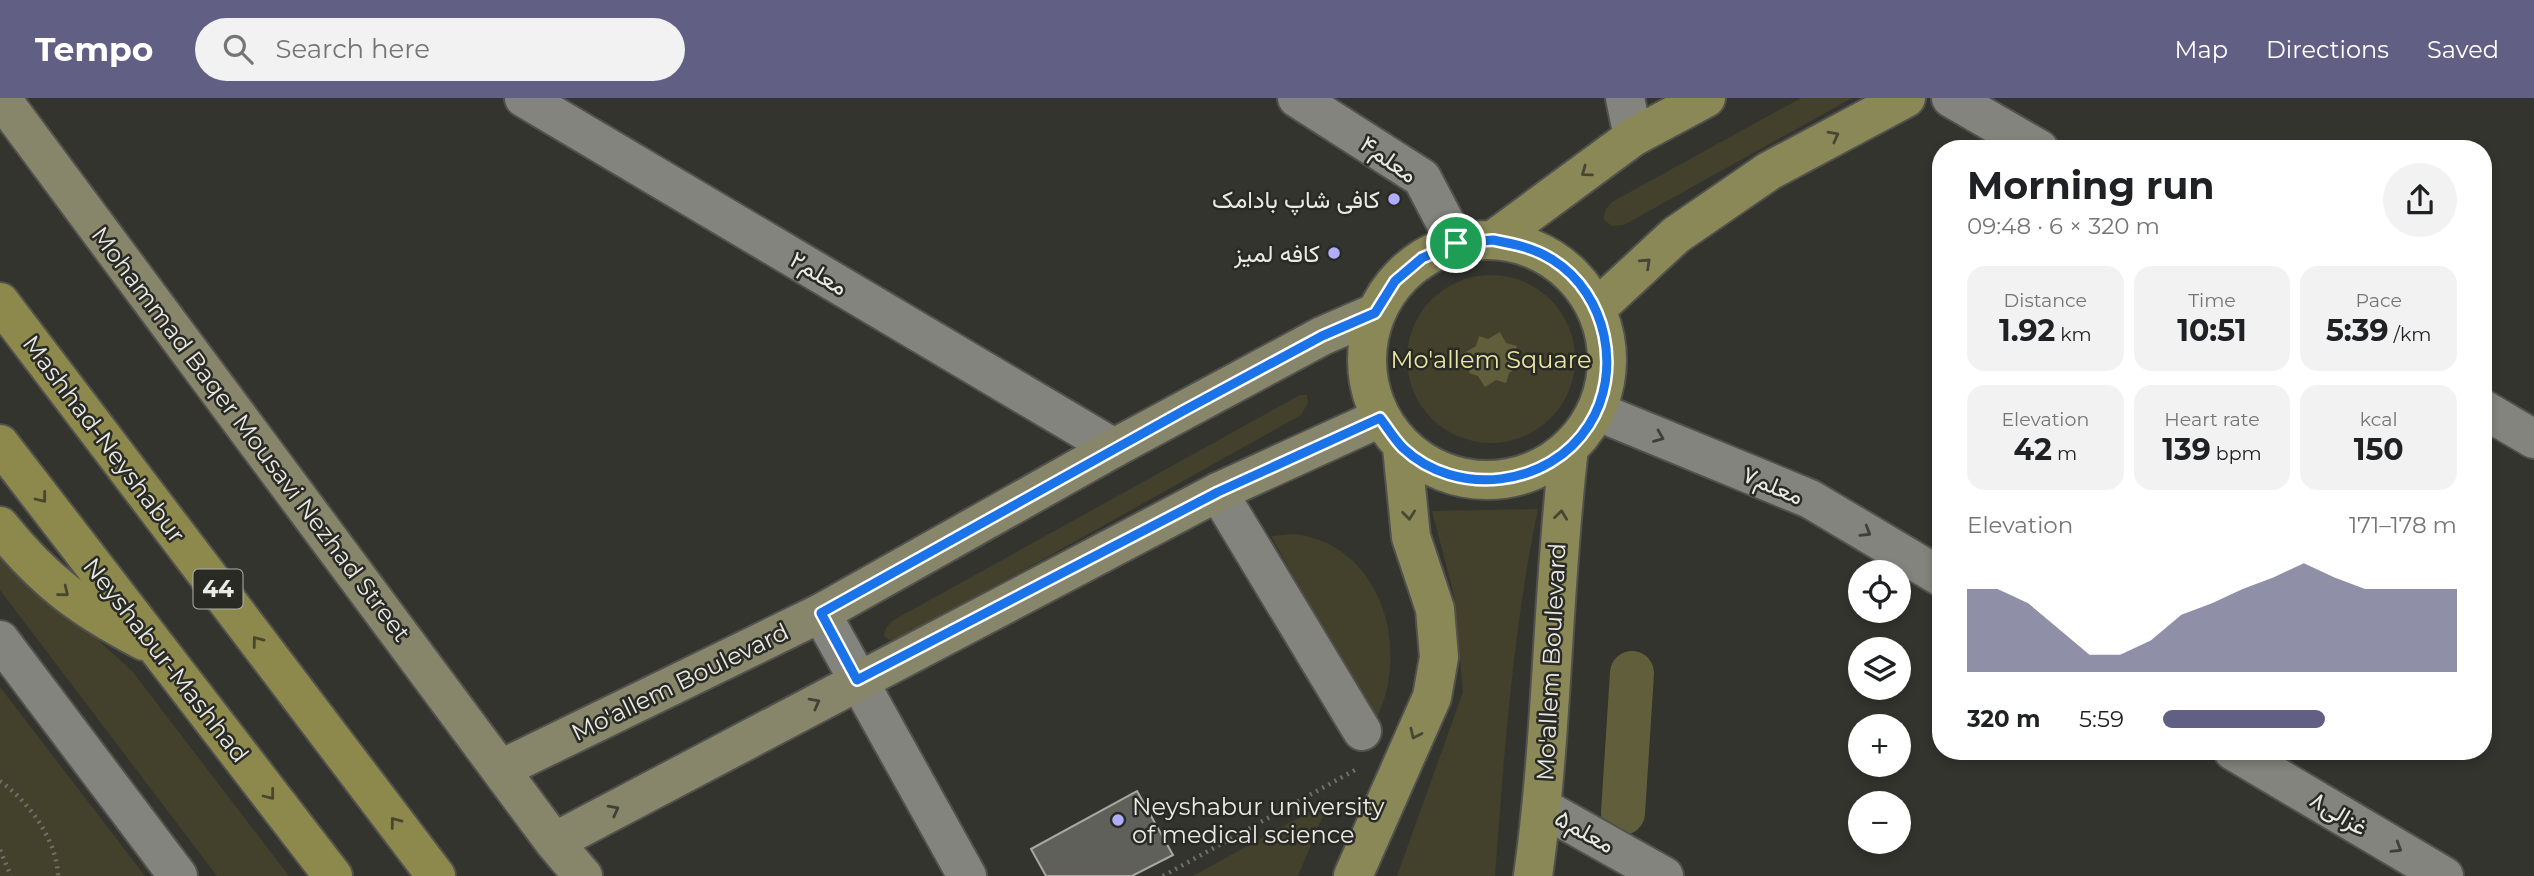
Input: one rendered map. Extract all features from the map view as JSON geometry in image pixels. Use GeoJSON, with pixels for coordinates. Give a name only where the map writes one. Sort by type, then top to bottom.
{"type":"FeatureCollection","features":[{"type":"Feature","properties":{"kind":"highway","name":"Mashhad-Neyshabur"},"geometry":{"type":"LineString","coordinates":[[0,302],[436,876]]}},
{"type":"Feature","properties":{"kind":"highway","name":"Neyshabur-Mashhad"},"geometry":{"type":"LineString","coordinates":[[0,444],[332,876]]}},
{"type":"Feature","properties":{"kind":"highway"},"geometry":{"type":"LineString","coordinates":[[0,526],[29,562],[69,598],[156,647]]}},
{"type":"Feature","properties":{"kind":"main road","name":"Mohammad Baqer Mousavi Nezhad Street"},"geometry":{"type":"LineString","coordinates":[[1,98],[554,842],[583,876]]}},
{"type":"Feature","properties":{"kind":"main road"},"geometry":{"type":"LineString","coordinates":[[1353,876],[1432,697],[1439,657],[1436,609],[1411,537],[1391,432],[1368,383],[1366,347],[1375,313],[1395,281],[1422,258],[1474,241],[1633,137],[1706,98]]}},
{"type":"Feature","properties":{"kind":"main road"},"geometry":{"type":"LineString","coordinates":[[1596,309],[1676,235],[1769,172],[1906,98]]}},
{"type":"Feature","properties":{"kind":"main road"},"geometry":{"type":"LineString","coordinates":[[1391,432],[1427,465],[1455,477],[1485,481],[1516,478],[1544,466],[1569,448],[1589,425],[1596,411],[1607,378],[1607,343],[1596,309],[1578,282],[1554,260],[1525,246],[1474,241]]}},
{"type":"Feature","properties":{"kind":"main road","name":"Mo'allem Boulevard"},"geometry":{"type":"LineString","coordinates":[[501,769],[821,613],[1114,448],[1322,336],[1375,313]]}},
{"type":"Feature","properties":{"kind":"main road"},"geometry":{"type":"LineString","coordinates":[[554,842],[1218,492],[1391,432]]}},
{"type":"Feature","properties":{"kind":"main road","name":"Mo'allem Boulevard"},"geometry":{"type":"LineString","coordinates":[[1533,876],[1543,808],[1559,533],[1569,448]]}},
{"type":"Feature","properties":{"kind":"street","name":"معلم۲"},"geometry":{"type":"LineString","coordinates":[[524,98],[1114,448]]}},
{"type":"Feature","properties":{"kind":"street","name":"معلم۴"},"geometry":{"type":"LineString","coordinates":[[1297,98],[1422,178],[1474,241]]}},
{"type":"Feature","properties":{"kind":"street"},"geometry":{"type":"LineString","coordinates":[[1625,98],[1633,137]]}},
{"type":"Feature","properties":{"kind":"street"},"geometry":{"type":"LineString","coordinates":[[1951,98],[2023,140]]}},
{"type":"Feature","properties":{"kind":"street","name":"معلم۷"},"geometry":{"type":"LineString","coordinates":[[1596,411],[1810,499],[1932,572]]}},
{"type":"Feature","properties":{"kind":"street"},"geometry":{"type":"LineString","coordinates":[[2492,414],[2534,439]]}},
{"type":"Feature","properties":{"kind":"street"},"geometry":{"type":"LineString","coordinates":[[1218,492],[1362,731]]}},
{"type":"Feature","properties":{"kind":"street"},"geometry":{"type":"LineString","coordinates":[[821,613],[967,876]]}},
{"type":"Feature","properties":{"kind":"street"},"geometry":{"type":"LineString","coordinates":[[0,640],[178,876]]}},
{"type":"Feature","properties":{"kind":"street","name":"غزالی۸"},"geometry":{"type":"LineString","coordinates":[[2249,760],[2444,876]]}},
{"type":"Feature","properties":{"kind":"street","name":"معلم۵"},"geometry":{"type":"LineString","coordinates":[[1543,808],[1664,876]]}},
{"type":"Feature","properties":{"kind":"path"},"geometry":{"type":"LineString","coordinates":[[1163,876],[1358,769]]}},
{"type":"Feature","properties":{"kind":"path"},"geometry":{"type":"LineString","coordinates":[[0,781],[18,794],[39,823],[58,861],[58,876]]}},
{"type":"Feature","properties":{"kind":"path"},"geometry":{"type":"LineString","coordinates":[[0,850],[11,876]]}},
{"type":"Feature","properties":{"kind":"green space"},"geometry":{"type":"Polygon","coordinates":[[[1801,98],[1852,98],[1624,225],[1612,226],[1603,219],[1612,202],[1801,98]]]}},
{"type":"Feature","properties":{"kind":"green space","name":"Mo'allem Square"},"geometry":{"type":"Polygon","coordinates":[[[1491,275],[1523,281],[1551,299],[1569,327],[1575,359],[1569,391],[1551,419],[1523,437],[1491,443],[1459,437],[1431,419],[1413,391],[1407,359],[1413,327],[1431,299],[1459,281],[1491,275]]]}},
{"type":"Feature","properties":{"kind":"green space"},"geometry":{"type":"Polygon","coordinates":[[[1300,395],[1307,395],[1308,403],[1301,415],[903,638],[892,640],[884,636],[892,621],[1300,395]]]}},
{"type":"Feature","properties":{"kind":"green space"},"geometry":{"type":"Polygon","coordinates":[[[1538,509],[1516,646],[1495,876],[1397,876],[1463,692],[1454,595],[1432,511],[1538,509]]]}},
{"type":"Feature","properties":{"kind":"green space"},"geometry":{"type":"Polygon","coordinates":[[[1295,534],[1325,542],[1349,558],[1368,579],[1381,605],[1389,634],[1390,663],[1386,693],[1375,721],[1271,536],[1295,534]]]}},
{"type":"Feature","properties":{"kind":"green space"},"geometry":{"type":"Polygon","coordinates":[[[0,551],[132,671],[289,876],[217,876],[0,590],[0,551]]]}},
{"type":"Feature","properties":{"kind":"green space"},"geometry":{"type":"Polygon","coordinates":[[[0,687],[145,876],[0,876],[0,687]]]}},
{"type":"Feature","properties":{"kind":"green space"},"geometry":{"type":"Polygon","coordinates":[[[1329,801],[1298,876],[1193,876],[1329,801]]]}},
{"type":"Feature","properties":{"kind":"shaded area"},"geometry":{"type":"Polygon","coordinates":[[[1500,332],[1506,343],[1517,346],[1514,356],[1519,366],[1509,373],[1506,383],[1496,380],[1485,387],[1478,376],[1469,373],[1471,364],[1464,353],[1476,346],[1479,336],[1488,339],[1500,332]]]}},
{"type":"Feature","properties":{"kind":"building","name":"Neyshabur university of medical science"},"geometry":{"type":"Polygon","coordinates":[[[1137,791],[1173,855],[1132,876],[1046,876],[1031,849],[1137,791]]]}},
{"type":"Feature","properties":{"kind":"waterway"},"geometry":{"type":"LineString","coordinates":[[1623,813],[1632,673]]}},
{"type":"Feature","properties":{"kind":"place","name":"کافی شاپ بادامک"},"geometry":{"type":"Point","coordinates":[1394,199]}},
{"type":"Feature","properties":{"kind":"place","name":"کافه لمیز"},"geometry":{"type":"Point","coordinates":[1334,253]}},
{"type":"Feature","properties":{"kind":"place","name":"Neyshabur university of medical science"},"geometry":{"type":"Point","coordinates":[1118,820]}},
{"type":"Feature","properties":{"kind":"route"},"geometry":{"type":"LineString","coordinates":[[1493,240],[1525,246],[1554,260],[1578,282],[1596,309],[1607,343],[1607,378],[1589,425],[1569,448],[1544,466],[1516,478],[1485,481],[1455,477],[1427,465],[1402,447],[1380,418],[1218,492],[857,680],[821,613],[1114,448],[1322,336],[1375,313],[1395,281],[1422,258],[1456,243],[1493,240]]}}]}
